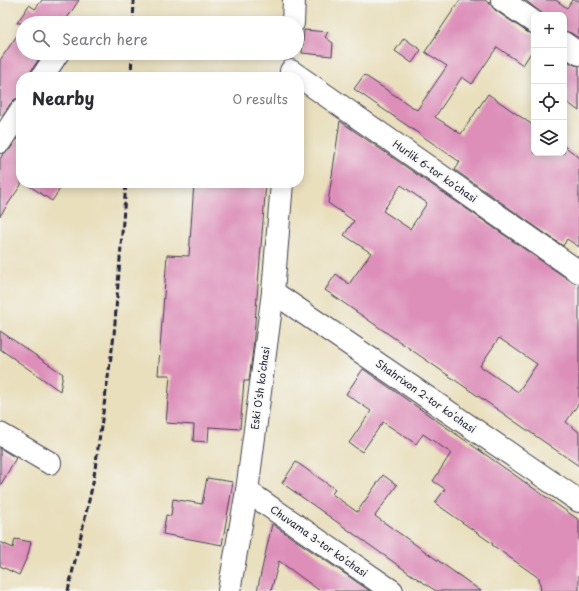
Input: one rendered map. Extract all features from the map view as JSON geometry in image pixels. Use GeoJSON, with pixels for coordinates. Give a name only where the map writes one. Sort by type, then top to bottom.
{"type":"FeatureCollection","features":[{"type":"Feature","properties":{"kind":"street"},"geometry":{"type":"LineString","coordinates":[[293,16],[294,0]]}},
{"type":"Feature","properties":{"kind":"street"},"geometry":{"type":"LineString","coordinates":[[508,2],[531,20]]}},
{"type":"Feature","properties":{"kind":"street"},"geometry":{"type":"LineString","coordinates":[[567,45],[579,54]]}},
{"type":"Feature","properties":{"kind":"street"},"geometry":{"type":"LineString","coordinates":[[45,72],[53,60]]}},
{"type":"Feature","properties":{"kind":"street","name":"Hurlik 6-tor koʻchasi"},"geometry":{"type":"LineString","coordinates":[[304,76],[579,272]]}},
{"type":"Feature","properties":{"kind":"street"},"geometry":{"type":"LineString","coordinates":[[0,142],[16,118]]}},
{"type":"Feature","properties":{"kind":"street","name":"Eski Oʻsh koʻchasi"},"geometry":{"type":"LineString","coordinates":[[229,591],[247,491],[273,292],[282,188]]}},
{"type":"Feature","properties":{"kind":"street","name":"Shahrixon 2-tor koʻchasi"},"geometry":{"type":"LineString","coordinates":[[273,292],[579,502]]}},
{"type":"Feature","properties":{"kind":"street"},"geometry":{"type":"LineString","coordinates":[[0,434],[50,463]]}},
{"type":"Feature","properties":{"kind":"street","name":"Chuvama 3-tor koʻchasi"},"geometry":{"type":"LineString","coordinates":[[247,491],[392,591]]}},
{"type":"Feature","properties":{"kind":"building"},"geometry":{"type":"Polygon","coordinates":[[[42,0],[79,0],[69,16],[22,16],[29,5],[35,9],[42,0]]]}},
{"type":"Feature","properties":{"kind":"building"},"geometry":{"type":"Polygon","coordinates":[[[460,0],[485,0],[495,10],[527,32],[531,33],[531,53],[523,65],[497,47],[472,84],[462,77],[435,117],[461,134],[488,94],[531,124],[531,156],[567,156],[567,148],[579,157],[579,247],[567,239],[563,246],[455,170],[460,162],[354,89],[364,75],[417,110],[447,66],[425,52],[460,0]]]}},
{"type":"Feature","properties":{"kind":"building"},"geometry":{"type":"Polygon","coordinates":[[[525,0],[556,0],[567,8],[572,0],[579,0],[579,38],[567,32],[567,12],[540,12],[525,0]]]}},
{"type":"Feature","properties":{"kind":"building"},"geometry":{"type":"Polygon","coordinates":[[[304,30],[328,32],[325,37],[333,43],[332,56],[304,53],[304,30]]]}},
{"type":"Feature","properties":{"kind":"building"},"geometry":{"type":"Polygon","coordinates":[[[16,37],[16,60],[38,60],[30,72],[16,72],[16,99],[11,103],[2,116],[0,115],[0,60],[16,37]]]}},
{"type":"Feature","properties":{"kind":"building"},"geometry":{"type":"Polygon","coordinates":[[[404,38],[421,50],[412,63],[395,51],[404,38]]]}},
{"type":"Feature","properties":{"kind":"building"},"geometry":{"type":"Polygon","coordinates":[[[567,60],[572,64],[579,66],[579,111],[567,102],[567,60]]]}},
{"type":"Feature","properties":{"kind":"building"},"geometry":{"type":"Polygon","coordinates":[[[340,121],[572,282],[579,284],[579,403],[566,422],[579,432],[579,466],[325,290],[336,274],[349,284],[371,253],[344,235],[354,221],[328,203],[340,121]],[[401,185],[383,211],[410,229],[427,203],[401,185]],[[499,338],[480,366],[518,392],[537,364],[499,338]]]}},
{"type":"Feature","properties":{"kind":"building"},"geometry":{"type":"Polygon","coordinates":[[[16,140],[16,188],[19,188],[0,216],[0,159],[3,154],[10,149],[16,140]]]}},
{"type":"Feature","properties":{"kind":"building"},"geometry":{"type":"Polygon","coordinates":[[[32,188],[61,188],[52,201],[32,188]]]}},
{"type":"Feature","properties":{"kind":"building"},"geometry":{"type":"Polygon","coordinates":[[[194,188],[266,188],[253,348],[249,381],[244,381],[240,429],[209,427],[208,442],[193,441],[194,425],[166,423],[170,375],[158,375],[167,255],[189,256],[194,188]]]}},
{"type":"Feature","properties":{"kind":"building"},"geometry":{"type":"Polygon","coordinates":[[[0,331],[63,374],[60,391],[0,349],[0,331]]]}},
{"type":"Feature","properties":{"kind":"building"},"geometry":{"type":"Polygon","coordinates":[[[363,369],[579,520],[579,591],[541,591],[539,578],[435,503],[445,489],[433,481],[451,453],[423,434],[416,444],[383,422],[362,452],[349,443],[371,411],[346,394],[363,369]]]}},
{"type":"Feature","properties":{"kind":"building"},"geometry":{"type":"Polygon","coordinates":[[[0,448],[16,458],[0,486],[0,448]]]}},
{"type":"Feature","properties":{"kind":"building"},"geometry":{"type":"Polygon","coordinates":[[[296,462],[335,489],[332,494],[357,512],[383,475],[397,485],[375,516],[481,591],[436,591],[409,573],[282,483],[296,462]]]}},
{"type":"Feature","properties":{"kind":"building"},"geometry":{"type":"Polygon","coordinates":[[[207,478],[233,482],[222,545],[163,534],[166,515],[171,516],[173,499],[202,504],[207,478]]]}},
{"type":"Feature","properties":{"kind":"building"},"geometry":{"type":"Polygon","coordinates":[[[272,524],[370,591],[320,591],[279,561],[271,591],[257,591],[272,524]]]}},
{"type":"Feature","properties":{"kind":"building"},"geometry":{"type":"Polygon","coordinates":[[[15,539],[31,542],[28,555],[19,575],[0,566],[0,542],[13,548],[15,539]]]}},
{"type":"Feature","properties":{"kind":"railway"},"geometry":{"type":"LineString","coordinates":[[133,16],[134,0]]}},
{"type":"Feature","properties":{"kind":"railway"},"geometry":{"type":"LineString","coordinates":[[131,72],[132,60]]}},
{"type":"Feature","properties":{"kind":"railway"},"geometry":{"type":"LineString","coordinates":[[68,591],[93,483],[114,335],[126,188]]}}]}
